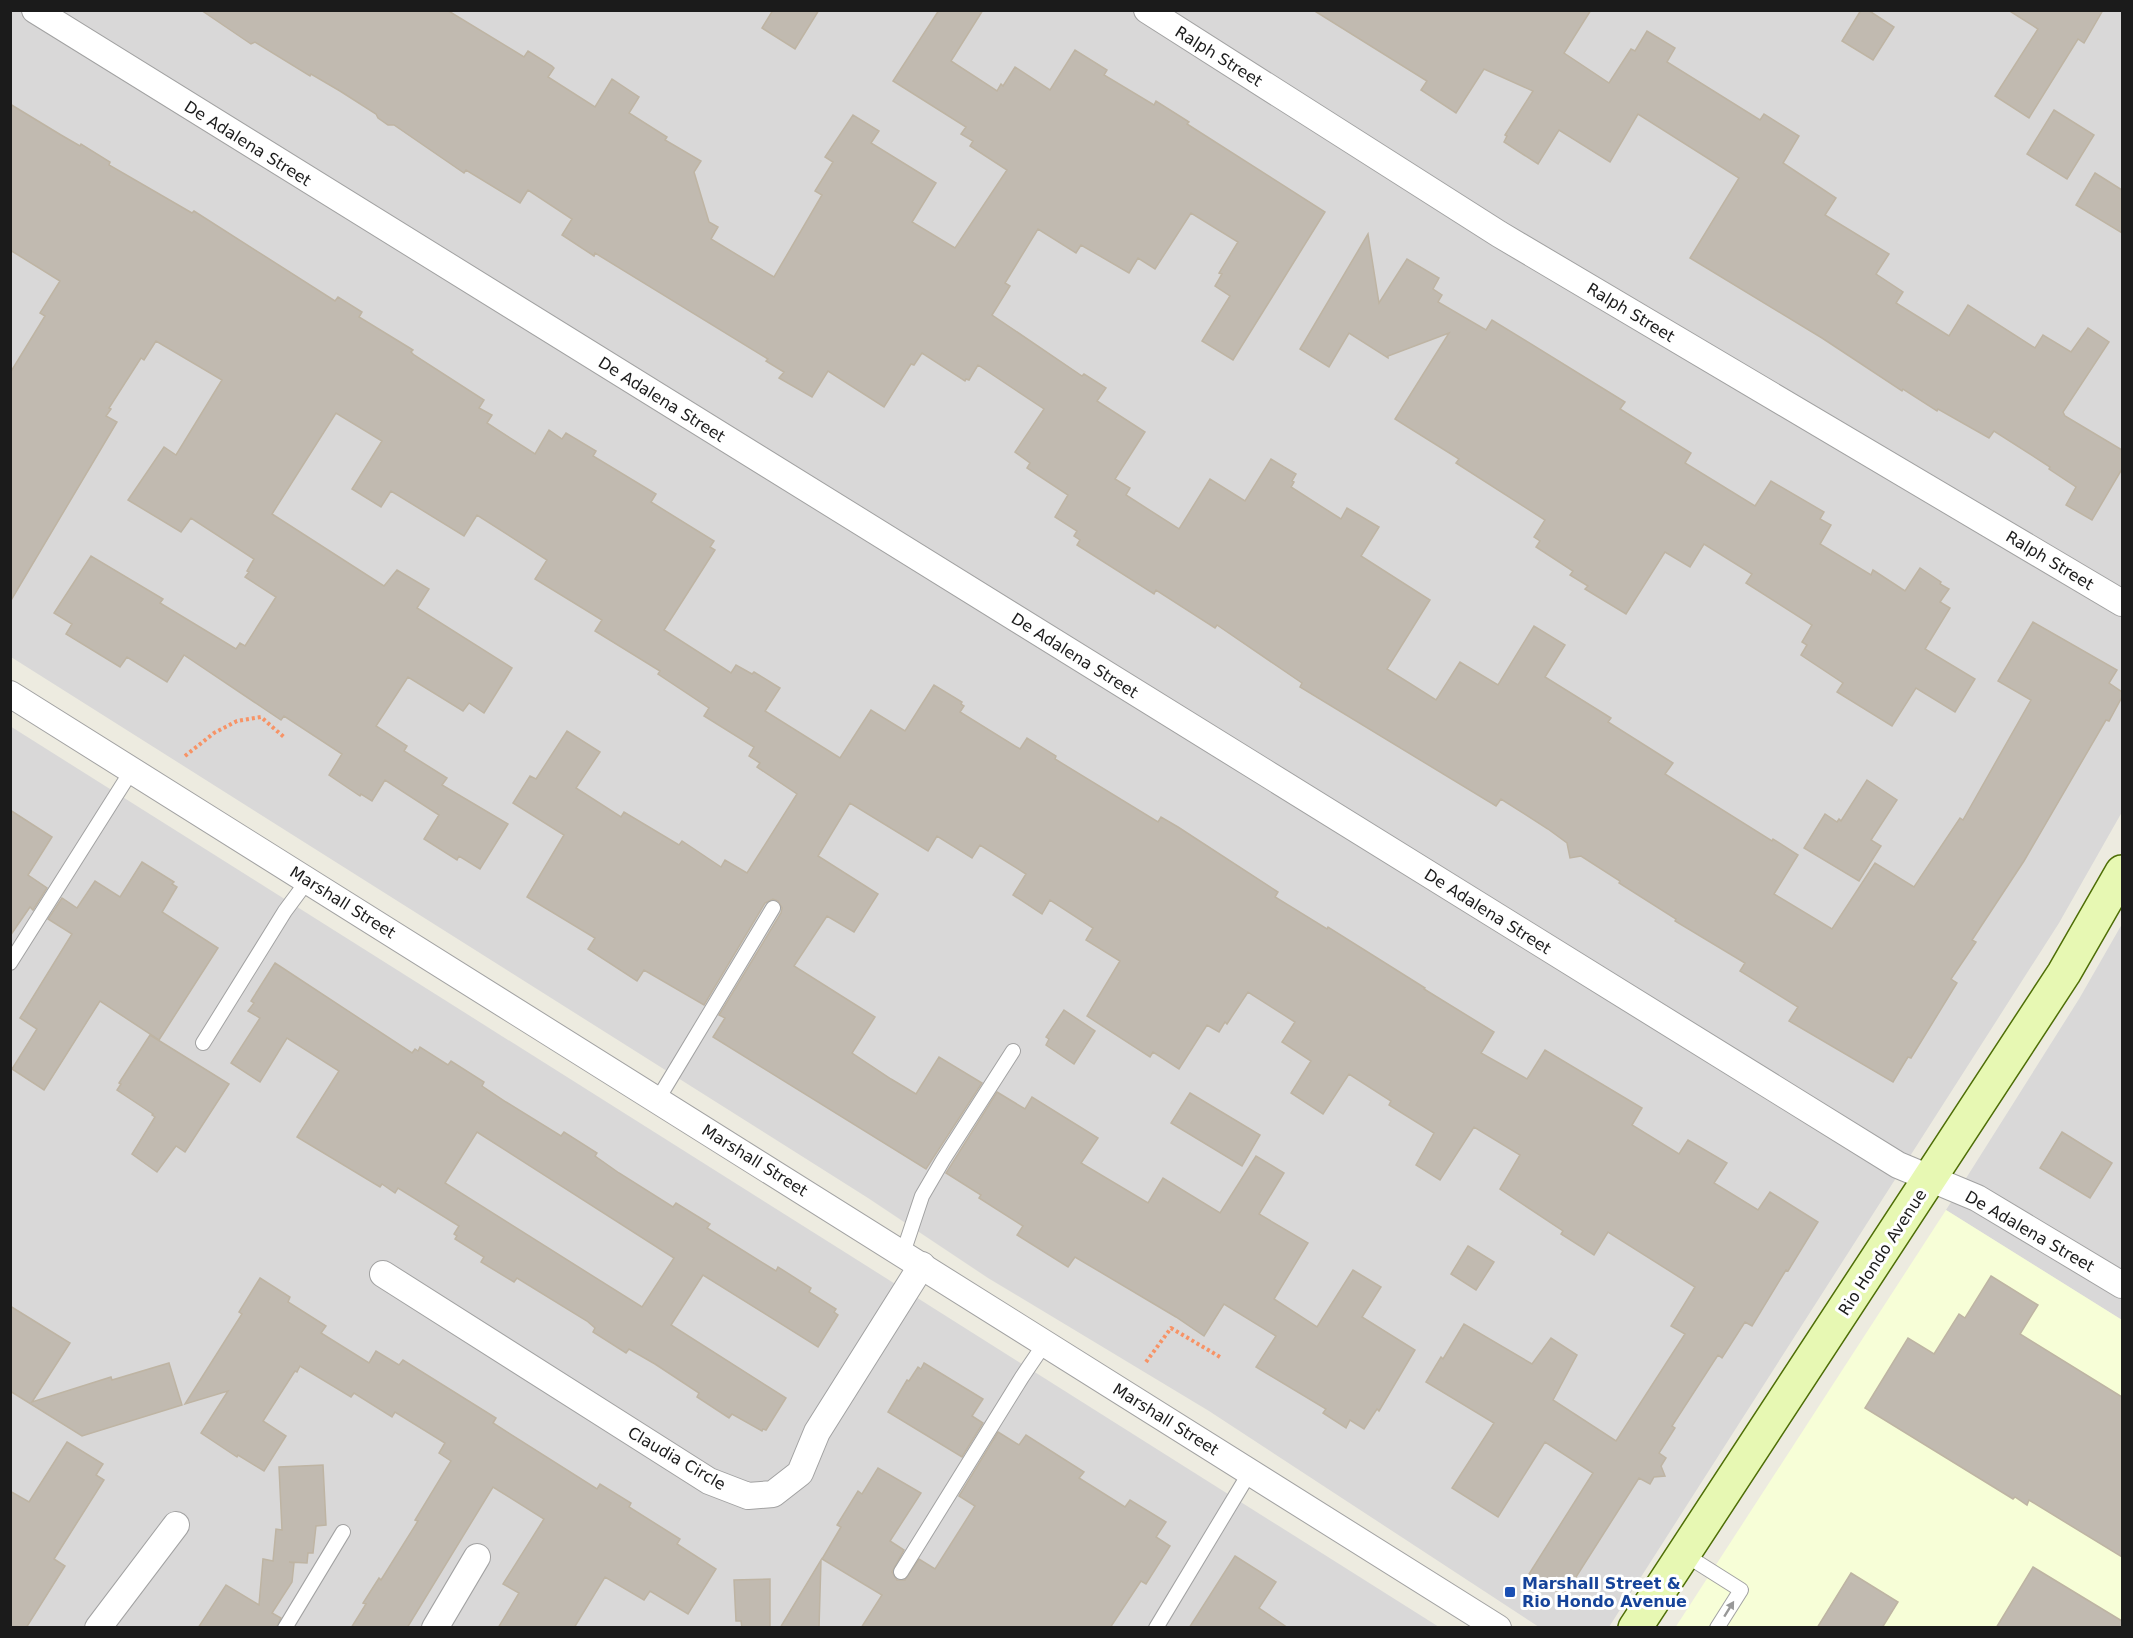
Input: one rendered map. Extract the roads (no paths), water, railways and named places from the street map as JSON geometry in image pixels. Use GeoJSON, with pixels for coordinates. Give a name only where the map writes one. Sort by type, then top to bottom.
{"type":"FeatureCollection","features":[{"type":"Feature","properties":{"kind":"street","name":"De Adalena Street"},"geometry":{"type":"LineString","coordinates":[[35,10],[1898,1165],[1977,1198],[2122,1285]]}},
{"type":"Feature","properties":{"kind":"street","name":"Ralph Street"},"geometry":{"type":"LineString","coordinates":[[1147,10],[1499,234],[2122,603]]}},
{"type":"Feature","properties":{"kind":"street","name":"Marshall Street"},"geometry":{"type":"LineString","coordinates":[[10,694],[1498,1628]]}},
{"type":"Feature","properties":{"kind":"street","name":"Rio Hondo Avenue"},"geometry":{"type":"LineString","coordinates":[[1635,1628],[2064,973],[2122,872]]}},
{"type":"Feature","properties":{"kind":"street","name":"Claudia Circle"},"geometry":{"type":"LineString","coordinates":[[383,1274],[709,1481],[747,1496],[773,1494],[800,1473],[817,1432],[913,1259]]}},
{"type":"Feature","properties":{"kind":"street"},"geometry":{"type":"LineString","coordinates":[[98,1628],[176,1525]]}},
{"type":"Feature","properties":{"kind":"street"},"geometry":{"type":"LineString","coordinates":[[435,1628],[477,1557]]}},
{"type":"Feature","properties":{"kind":"lane"},"geometry":{"type":"LineString","coordinates":[[10,963],[132,770]]}},
{"type":"Feature","properties":{"kind":"lane"},"geometry":{"type":"LineString","coordinates":[[202,1043],[285,911],[308,880]]}},
{"type":"Feature","properties":{"kind":"lane"},"geometry":{"type":"LineString","coordinates":[[658,1099],[772,908]]}},
{"type":"Feature","properties":{"kind":"lane"},"geometry":{"type":"LineString","coordinates":[[913,1259],[922,1196],[1013,1051]]}},
{"type":"Feature","properties":{"kind":"lane"},"geometry":{"type":"LineString","coordinates":[[901,1572],[1045,1343]]}},
{"type":"Feature","properties":{"kind":"lane"},"geometry":{"type":"LineString","coordinates":[[1156,1628],[1250,1472]]}},
{"type":"Feature","properties":{"kind":"lane"},"geometry":{"type":"LineString","coordinates":[[285,1628],[343,1532]]}},
{"type":"Feature","properties":{"kind":"lane"},"geometry":{"type":"LineString","coordinates":[[1684,1554],[1740,1590],[1716,1628]]}},
{"type":"Feature","properties":{"kind":"place","name":"Marshall Street & Rio Hondo Avenue"},"geometry":{"type":"Point","coordinates":[1510,1592]}}]}
